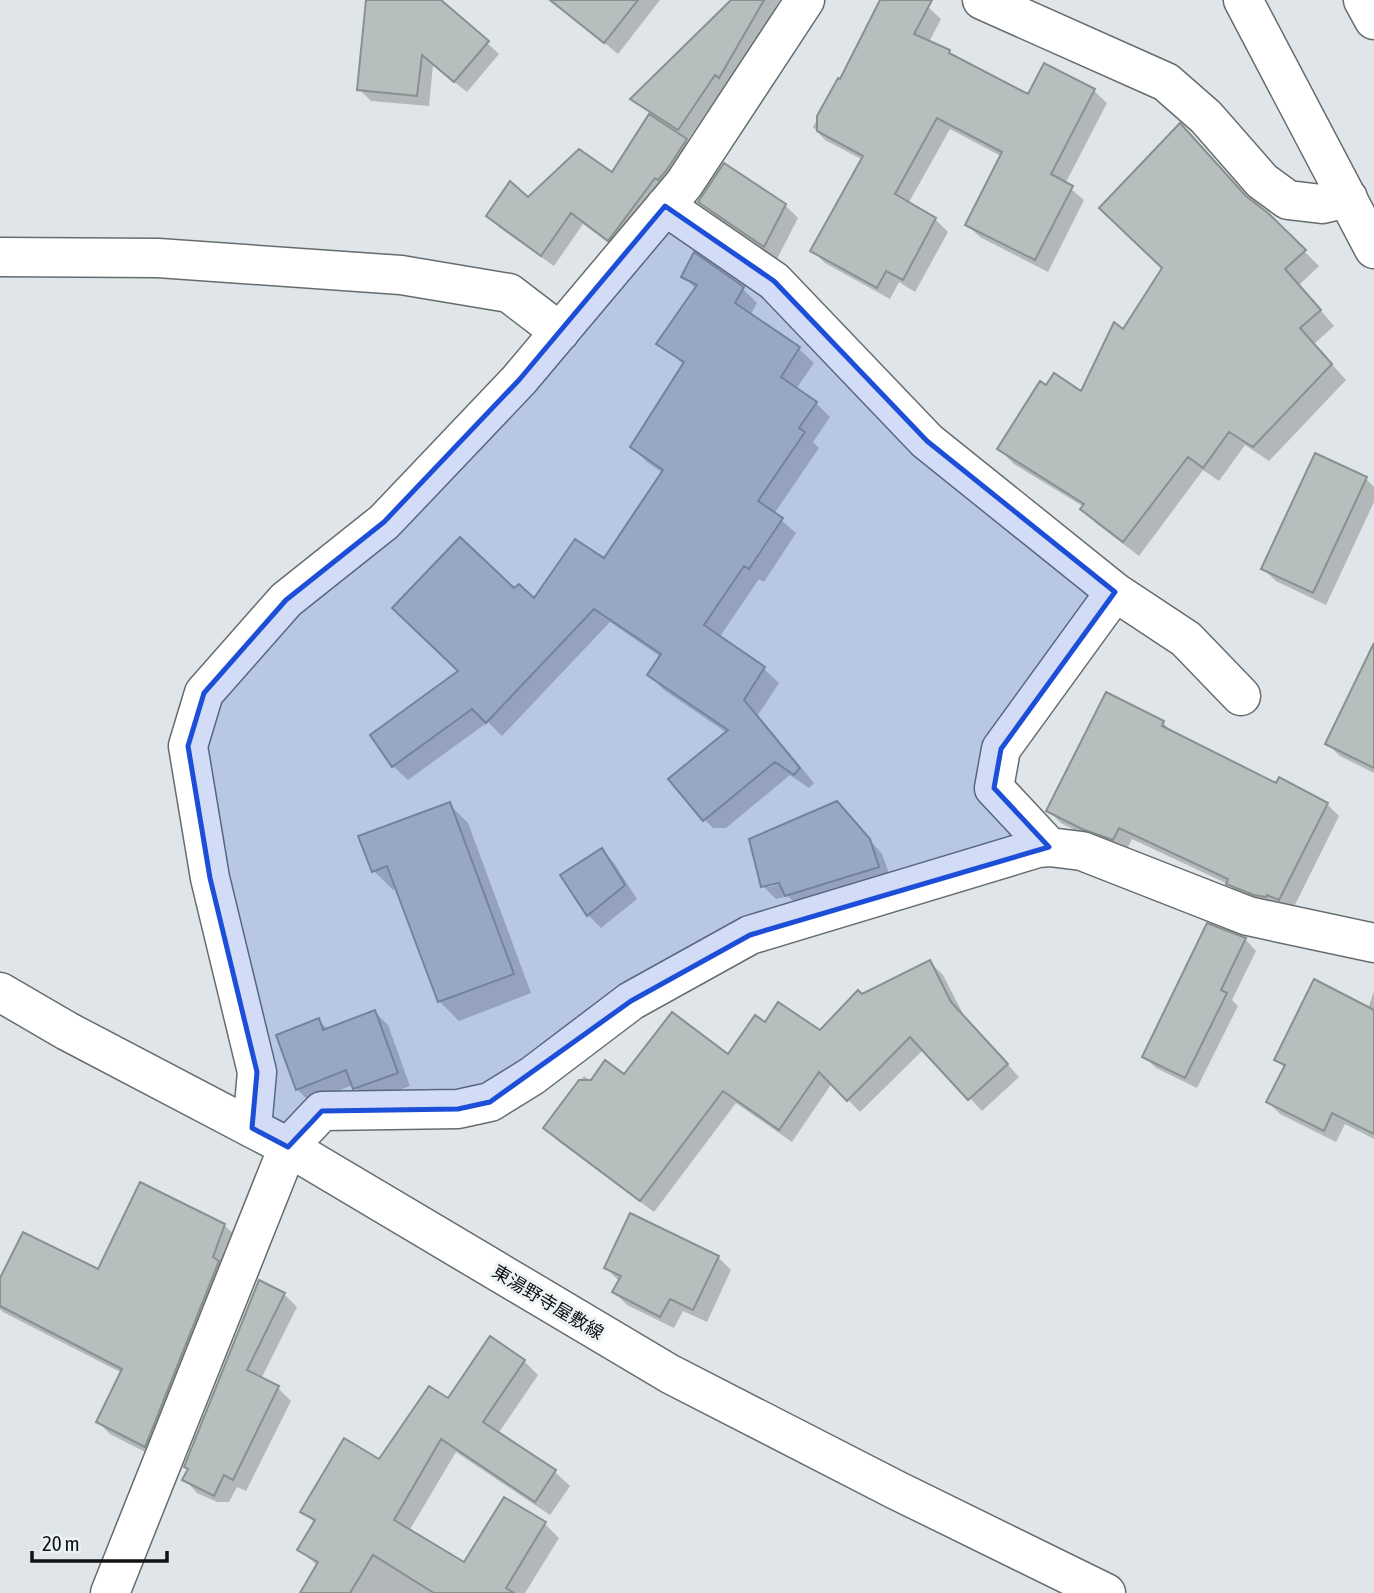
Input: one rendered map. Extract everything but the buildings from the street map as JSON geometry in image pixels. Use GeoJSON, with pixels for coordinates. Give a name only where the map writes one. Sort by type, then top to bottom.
{"type":"FeatureCollection","features":[{"type":"Feature","properties":{"kind":"main road"},"geometry":{"type":"LineString","coordinates":[[253,1128],[257,1072],[210,878],[188,746],[204,693],[286,600],[384,522],[519,380],[684,184],[805,0]]}},
{"type":"Feature","properties":{"kind":"main road"},"geometry":{"type":"LineString","coordinates":[[982,0],[1166,82],[1206,117],[1262,181],[1288,200],[1322,204],[1349,198]]}},
{"type":"Feature","properties":{"kind":"main road"},"geometry":{"type":"LineString","coordinates":[[1243,0],[1374,249]]}},
{"type":"Feature","properties":{"kind":"main road"},"geometry":{"type":"LineString","coordinates":[[1363,0],[1374,20]]}},
{"type":"Feature","properties":{"kind":"main road"},"geometry":{"type":"LineString","coordinates":[[665,206],[774,281],[927,441],[1115,592],[1186,639],[1241,696]]}},
{"type":"Feature","properties":{"kind":"main road"},"geometry":{"type":"LineString","coordinates":[[0,257],[158,258],[401,275],[509,293],[560,332]]}},
{"type":"Feature","properties":{"kind":"main road"},"geometry":{"type":"LineString","coordinates":[[1049,847],[994,788],[1001,749],[1115,592]]}},
{"type":"Feature","properties":{"kind":"main road"},"geometry":{"type":"LineString","coordinates":[[110,1593],[288,1147],[322,1111],[458,1109],[490,1102],[532,1076],[631,1001],[750,935],[1049,847],[1082,851],[1248,916],[1374,943]]}},
{"type":"Feature","properties":{"kind":"main road","name":"東湯野寺屋敷線"},"geometry":{"type":"LineString","coordinates":[[0,992],[67,1031],[288,1147],[670,1374],[896,1490],[1106,1593]]}},
{"type":"Feature","properties":{"kind":"highlighted area"},"geometry":{"type":"Polygon","coordinates":[[[665,206],[774,281],[927,441],[1115,592],[1001,749],[994,788],[1049,847],[750,935],[631,1001],[490,1102],[458,1109],[322,1111],[288,1147],[252,1128],[257,1072],[210,878],[188,746],[204,693],[286,600],[384,522],[519,380],[665,206]]]}}]}
